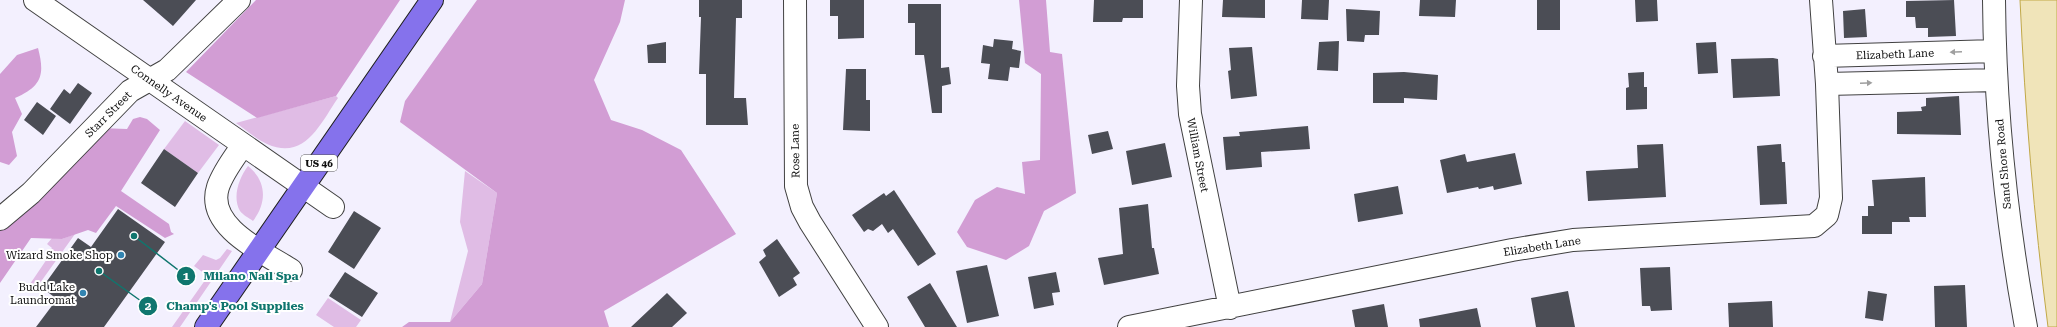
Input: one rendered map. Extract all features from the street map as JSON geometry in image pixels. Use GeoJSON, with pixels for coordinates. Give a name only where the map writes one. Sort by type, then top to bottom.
{"type":"FeatureCollection","features":[{"type":"Feature","properties":{"kind":"main road","name":"US 46"},"geometry":{"type":"LineString","coordinates":[[206,327],[432,0]]}},
{"type":"Feature","properties":{"kind":"street","name":"Connelly Avenue"},"geometry":{"type":"LineString","coordinates":[[35,0],[333,207]]}},
{"type":"Feature","properties":{"kind":"street","name":"Starr Street"},"geometry":{"type":"LineString","coordinates":[[0,219],[31,193],[130,91],[167,70],[240,0]]}},
{"type":"Feature","properties":{"kind":"street","name":"Rose Lane"},"geometry":{"type":"LineString","coordinates":[[795,0],[794,176],[797,190],[810,222],[877,327]]}},
{"type":"Feature","properties":{"kind":"street","name":"William Street"},"geometry":{"type":"LineString","coordinates":[[1191,0],[1188,86],[1190,114],[1230,308]]}},
{"type":"Feature","properties":{"kind":"street"},"geometry":{"type":"LineString","coordinates":[[1821,0],[1824,56]]}},
{"type":"Feature","properties":{"kind":"street","name":"Sand Shore Road"},"geometry":{"type":"LineString","coordinates":[[1994,0],[1996,80],[2007,210],[2026,327]]}},
{"type":"Feature","properties":{"kind":"street","name":"Elizabeth Lane"},"geometry":{"type":"LineString","coordinates":[[1129,327],[1230,308],[1512,250],[1573,240],[1814,226],[1827,215],[1831,198],[1827,84],[1824,56],[1995,51]]}},
{"type":"Feature","properties":{"kind":"street"},"geometry":{"type":"LineString","coordinates":[[1827,84],[1996,80]]}},
{"type":"Feature","properties":{"kind":"street"},"geometry":{"type":"LineString","coordinates":[[243,145],[222,178],[216,197],[217,206],[226,224],[234,232],[291,270]]}},
{"type":"Feature","properties":{"kind":"shaded area"},"geometry":{"type":"Polygon","coordinates":[[[256,0],[400,0],[336,96],[257,118],[186,72],[256,0]]]}},
{"type":"Feature","properties":{"kind":"shaded area"},"geometry":{"type":"Polygon","coordinates":[[[477,0],[625,0],[620,22],[594,80],[611,120],[642,130],[681,150],[736,234],[604,311],[609,327],[402,327],[409,322],[450,322],[482,284],[497,193],[400,122],[405,101],[477,0]]]}},
{"type":"Feature","properties":{"kind":"shaded area"},"geometry":{"type":"Polygon","coordinates":[[[1019,0],[1046,0],[1050,52],[1062,54],[1076,193],[1044,211],[1029,246],[1006,260],[967,247],[957,232],[975,200],[997,187],[1025,194],[1022,162],[1040,160],[1041,74],[1025,63],[1019,0]]]}},
{"type":"Feature","properties":{"kind":"shaded area"},"geometry":{"type":"Polygon","coordinates":[[[2020,0],[2057,0],[2057,327],[2048,327],[2038,245],[2020,0]]]}},
{"type":"Feature","properties":{"kind":"shaded area"},"geometry":{"type":"Polygon","coordinates":[[[38,48],[41,66],[39,79],[31,89],[15,98],[22,114],[12,132],[17,156],[9,165],[0,162],[0,74],[17,55],[38,48]]]}},
{"type":"Feature","properties":{"kind":"shaded area"},"geometry":{"type":"Polygon","coordinates":[[[336,96],[338,98],[318,128],[301,144],[292,148],[280,148],[267,144],[236,123],[336,96]]]}},
{"type":"Feature","properties":{"kind":"shaded area"},"geometry":{"type":"Polygon","coordinates":[[[140,117],[147,119],[160,130],[121,191],[169,224],[171,232],[174,234],[165,238],[116,206],[96,233],[88,230],[62,239],[31,238],[0,283],[0,224],[100,128],[127,129],[133,119],[140,117]]]}},
{"type":"Feature","properties":{"kind":"shaded area"},"geometry":{"type":"Polygon","coordinates":[[[185,121],[219,145],[198,173],[164,149],[185,121]]]}},
{"type":"Feature","properties":{"kind":"shaded area"},"geometry":{"type":"Polygon","coordinates":[[[248,166],[259,178],[263,192],[261,207],[253,221],[240,211],[237,200],[239,182],[248,166]]]}},
{"type":"Feature","properties":{"kind":"shaded area"},"geometry":{"type":"Polygon","coordinates":[[[465,171],[497,193],[482,284],[450,322],[468,251],[460,222],[465,171]]]}},
{"type":"Feature","properties":{"kind":"shaded area"},"geometry":{"type":"Polygon","coordinates":[[[75,234],[35,290],[31,287],[30,284],[49,256],[47,255],[52,248],[47,244],[52,238],[62,239],[75,234]]]}},
{"type":"Feature","properties":{"kind":"shaded area"},"geometry":{"type":"Polygon","coordinates":[[[227,249],[232,251],[180,327],[172,327],[208,276],[194,266],[203,255],[216,260],[220,258],[227,249]]]}},
{"type":"Feature","properties":{"kind":"shaded area"},"geometry":{"type":"Polygon","coordinates":[[[328,298],[361,320],[356,327],[334,327],[316,315],[328,298]]]}},
{"type":"Feature","properties":{"kind":"building"},"geometry":{"type":"Polygon","coordinates":[[[143,0],[196,0],[173,26],[143,0]]]}},
{"type":"Feature","properties":{"kind":"building"},"geometry":{"type":"Polygon","coordinates":[[[699,0],[742,0],[742,18],[736,18],[734,98],[746,98],[748,125],[706,125],[706,74],[699,74],[701,17],[699,17],[699,0]]]}},
{"type":"Feature","properties":{"kind":"building"},"geometry":{"type":"Polygon","coordinates":[[[830,0],[864,0],[864,38],[838,39],[838,16],[830,16],[830,0]]]}},
{"type":"Feature","properties":{"kind":"building"},"geometry":{"type":"Polygon","coordinates":[[[1094,0],[1143,0],[1143,18],[1123,18],[1122,22],[1093,22],[1094,0]]]}},
{"type":"Feature","properties":{"kind":"building"},"geometry":{"type":"Polygon","coordinates":[[[1223,0],[1265,0],[1265,18],[1222,17],[1223,0]]]}},
{"type":"Feature","properties":{"kind":"building"},"geometry":{"type":"Polygon","coordinates":[[[1302,0],[1329,0],[1328,20],[1301,19],[1302,0]]]}},
{"type":"Feature","properties":{"kind":"building"},"geometry":{"type":"Polygon","coordinates":[[[1420,0],[1456,0],[1455,17],[1419,16],[1420,0]]]}},
{"type":"Feature","properties":{"kind":"building"},"geometry":{"type":"Polygon","coordinates":[[[1537,0],[1560,0],[1560,30],[1537,30],[1537,0]]]}},
{"type":"Feature","properties":{"kind":"building"},"geometry":{"type":"Polygon","coordinates":[[[1635,0],[1657,0],[1658,21],[1636,22],[1635,0]]]}},
{"type":"Feature","properties":{"kind":"building"},"geometry":{"type":"Polygon","coordinates":[[[1954,0],[1956,36],[1928,37],[1928,28],[1916,28],[1915,17],[1906,17],[1906,1],[1954,0]]]}},
{"type":"Feature","properties":{"kind":"building"},"geometry":{"type":"Polygon","coordinates":[[[908,4],[941,4],[941,68],[949,67],[951,84],[942,86],[942,113],[932,113],[924,55],[915,55],[915,23],[908,23],[908,4]]]}},
{"type":"Feature","properties":{"kind":"building"},"geometry":{"type":"Polygon","coordinates":[[[1346,9],[1380,11],[1379,35],[1365,35],[1364,42],[1347,41],[1346,9]]]}},
{"type":"Feature","properties":{"kind":"building"},"geometry":{"type":"Polygon","coordinates":[[[1865,9],[1867,37],[1844,38],[1843,11],[1865,9]]]}},
{"type":"Feature","properties":{"kind":"building"},"geometry":{"type":"Polygon","coordinates":[[[994,39],[1013,41],[1012,49],[1021,51],[1019,68],[1010,67],[1008,81],[988,79],[990,64],[981,63],[983,45],[993,47],[994,39]]]}},
{"type":"Feature","properties":{"kind":"building"},"geometry":{"type":"Polygon","coordinates":[[[1339,41],[1338,71],[1317,70],[1319,42],[1339,41]]]}},
{"type":"Feature","properties":{"kind":"building"},"geometry":{"type":"Polygon","coordinates":[[[666,42],[666,63],[648,63],[647,45],[666,42]]]}},
{"type":"Feature","properties":{"kind":"building"},"geometry":{"type":"Polygon","coordinates":[[[1716,42],[1718,73],[1698,74],[1696,43],[1716,42]]]}},
{"type":"Feature","properties":{"kind":"building"},"geometry":{"type":"Polygon","coordinates":[[[1252,47],[1257,96],[1231,99],[1228,71],[1231,70],[1229,48],[1252,47]]]}},
{"type":"Feature","properties":{"kind":"building"},"geometry":{"type":"Polygon","coordinates":[[[1731,59],[1778,59],[1780,96],[1733,98],[1731,59]]]}},
{"type":"Feature","properties":{"kind":"building"},"geometry":{"type":"Polygon","coordinates":[[[846,69],[866,69],[866,100],[870,100],[870,131],[843,130],[846,69]]]}},
{"type":"Feature","properties":{"kind":"building"},"geometry":{"type":"Polygon","coordinates":[[[1404,72],[1438,75],[1437,100],[1404,98],[1404,103],[1373,103],[1373,73],[1404,72]]]}},
{"type":"Feature","properties":{"kind":"building"},"geometry":{"type":"Polygon","coordinates":[[[1644,72],[1644,87],[1647,87],[1647,109],[1626,110],[1626,88],[1629,87],[1628,73],[1644,72]]]}},
{"type":"Feature","properties":{"kind":"building"},"geometry":{"type":"Polygon","coordinates":[[[78,83],[92,93],[70,124],[50,109],[64,89],[70,94],[78,83]]]}},
{"type":"Feature","properties":{"kind":"building"},"geometry":{"type":"Polygon","coordinates":[[[1959,96],[1961,135],[1897,134],[1897,112],[1922,111],[1921,107],[1926,106],[1926,98],[1959,96]]]}},
{"type":"Feature","properties":{"kind":"building"},"geometry":{"type":"Polygon","coordinates":[[[37,102],[56,116],[43,135],[24,120],[37,102]]]}},
{"type":"Feature","properties":{"kind":"building"},"geometry":{"type":"Polygon","coordinates":[[[1308,126],[1310,149],[1261,152],[1262,167],[1226,170],[1223,137],[1240,136],[1239,132],[1308,126]]]}},
{"type":"Feature","properties":{"kind":"building"},"geometry":{"type":"Polygon","coordinates":[[[1108,131],[1113,149],[1092,154],[1088,135],[1108,131]]]}},
{"type":"Feature","properties":{"kind":"building"},"geometry":{"type":"Polygon","coordinates":[[[1165,143],[1172,177],[1132,185],[1126,151],[1165,143]]]}},
{"type":"Feature","properties":{"kind":"building"},"geometry":{"type":"Polygon","coordinates":[[[1663,144],[1666,197],[1588,201],[1586,171],[1638,168],[1637,145],[1663,144]]]}},
{"type":"Feature","properties":{"kind":"building"},"geometry":{"type":"Polygon","coordinates":[[[1781,144],[1782,162],[1785,162],[1787,204],[1760,205],[1757,146],[1781,144]]]}},
{"type":"Feature","properties":{"kind":"building"},"geometry":{"type":"Polygon","coordinates":[[[164,149],[198,173],[175,207],[141,183],[164,149]]]}},
{"type":"Feature","properties":{"kind":"building"},"geometry":{"type":"Polygon","coordinates":[[[1515,153],[1522,184],[1494,190],[1493,186],[1479,189],[1478,187],[1447,193],[1440,160],[1465,154],[1467,162],[1515,153]]]}},
{"type":"Feature","properties":{"kind":"building"},"geometry":{"type":"Polygon","coordinates":[[[1925,177],[1926,217],[1909,217],[1910,222],[1892,222],[1892,234],[1862,234],[1862,216],[1868,216],[1868,206],[1874,206],[1872,180],[1925,177]]]}},
{"type":"Feature","properties":{"kind":"building"},"geometry":{"type":"Polygon","coordinates":[[[1398,186],[1403,214],[1358,222],[1354,194],[1398,186]]]}},
{"type":"Feature","properties":{"kind":"building"},"geometry":{"type":"Polygon","coordinates":[[[894,190],[936,254],[918,266],[893,229],[888,233],[882,224],[873,231],[868,229],[864,232],[852,215],[884,193],[886,196],[894,190]]]}},
{"type":"Feature","properties":{"kind":"building"},"geometry":{"type":"Polygon","coordinates":[[[1148,204],[1152,248],[1154,248],[1159,274],[1104,285],[1098,258],[1123,254],[1119,208],[1148,204]]]}},
{"type":"Feature","properties":{"kind":"building"},"geometry":{"type":"Polygon","coordinates":[[[118,209],[165,242],[104,327],[36,327],[57,299],[42,288],[78,238],[91,247],[118,209]]]}},
{"type":"Feature","properties":{"kind":"building"},"geometry":{"type":"Polygon","coordinates":[[[354,211],[381,228],[354,269],[328,252],[354,211]]]}},
{"type":"Feature","properties":{"kind":"building"},"geometry":{"type":"Polygon","coordinates":[[[777,239],[800,273],[793,278],[797,285],[779,297],[759,262],[766,256],[763,250],[777,239]]]}},
{"type":"Feature","properties":{"kind":"building"},"geometry":{"type":"Polygon","coordinates":[[[987,265],[999,316],[967,323],[956,271],[987,265]]]}},
{"type":"Feature","properties":{"kind":"building"},"geometry":{"type":"Polygon","coordinates":[[[1670,267],[1672,310],[1651,311],[1650,306],[1642,306],[1640,268],[1670,267]]]}},
{"type":"Feature","properties":{"kind":"building"},"geometry":{"type":"Polygon","coordinates":[[[345,272],[378,293],[362,317],[329,296],[345,272]]]}},
{"type":"Feature","properties":{"kind":"building"},"geometry":{"type":"Polygon","coordinates":[[[1056,272],[1060,292],[1052,293],[1054,305],[1034,309],[1028,277],[1056,272]]]}},
{"type":"Feature","properties":{"kind":"building"},"geometry":{"type":"Polygon","coordinates":[[[930,283],[957,327],[925,327],[907,297],[930,283]]]}},
{"type":"Feature","properties":{"kind":"building"},"geometry":{"type":"Polygon","coordinates":[[[1965,285],[1967,327],[1935,327],[1934,286],[1965,285]]]}},
{"type":"Feature","properties":{"kind":"building"},"geometry":{"type":"Polygon","coordinates":[[[1568,291],[1575,327],[1536,327],[1531,298],[1568,291]]]}},
{"type":"Feature","properties":{"kind":"building"},"geometry":{"type":"Polygon","coordinates":[[[1868,291],[1887,294],[1883,321],[1865,318],[1868,291]]]}},
{"type":"Feature","properties":{"kind":"building"},"geometry":{"type":"Polygon","coordinates":[[[667,293],[687,313],[672,327],[631,327],[667,293]]]}},
{"type":"Feature","properties":{"kind":"building"},"geometry":{"type":"Polygon","coordinates":[[[1772,301],[1773,327],[1729,327],[1728,303],[1772,301]]]}},
{"type":"Feature","properties":{"kind":"building"},"geometry":{"type":"Polygon","coordinates":[[[1384,304],[1388,327],[1355,327],[1352,310],[1384,304]]]}},
{"type":"Feature","properties":{"kind":"building"},"geometry":{"type":"Polygon","coordinates":[[[1477,308],[1481,327],[1420,327],[1419,319],[1477,308]]]}},
{"type":"Feature","properties":{"kind":"place","name":"Milano Nail Spa"},"geometry":{"type":"Point","coordinates":[134,236]}},
{"type":"Feature","properties":{"kind":"place","name":"Wizard Smoke Shop"},"geometry":{"type":"Point","coordinates":[121,255]}},
{"type":"Feature","properties":{"kind":"place","name":"Champ's Pool Supplies"},"geometry":{"type":"Point","coordinates":[99,271]}},
{"type":"Feature","properties":{"kind":"place","name":"Budd Lake Laundromat"},"geometry":{"type":"Point","coordinates":[83,293]}}]}
